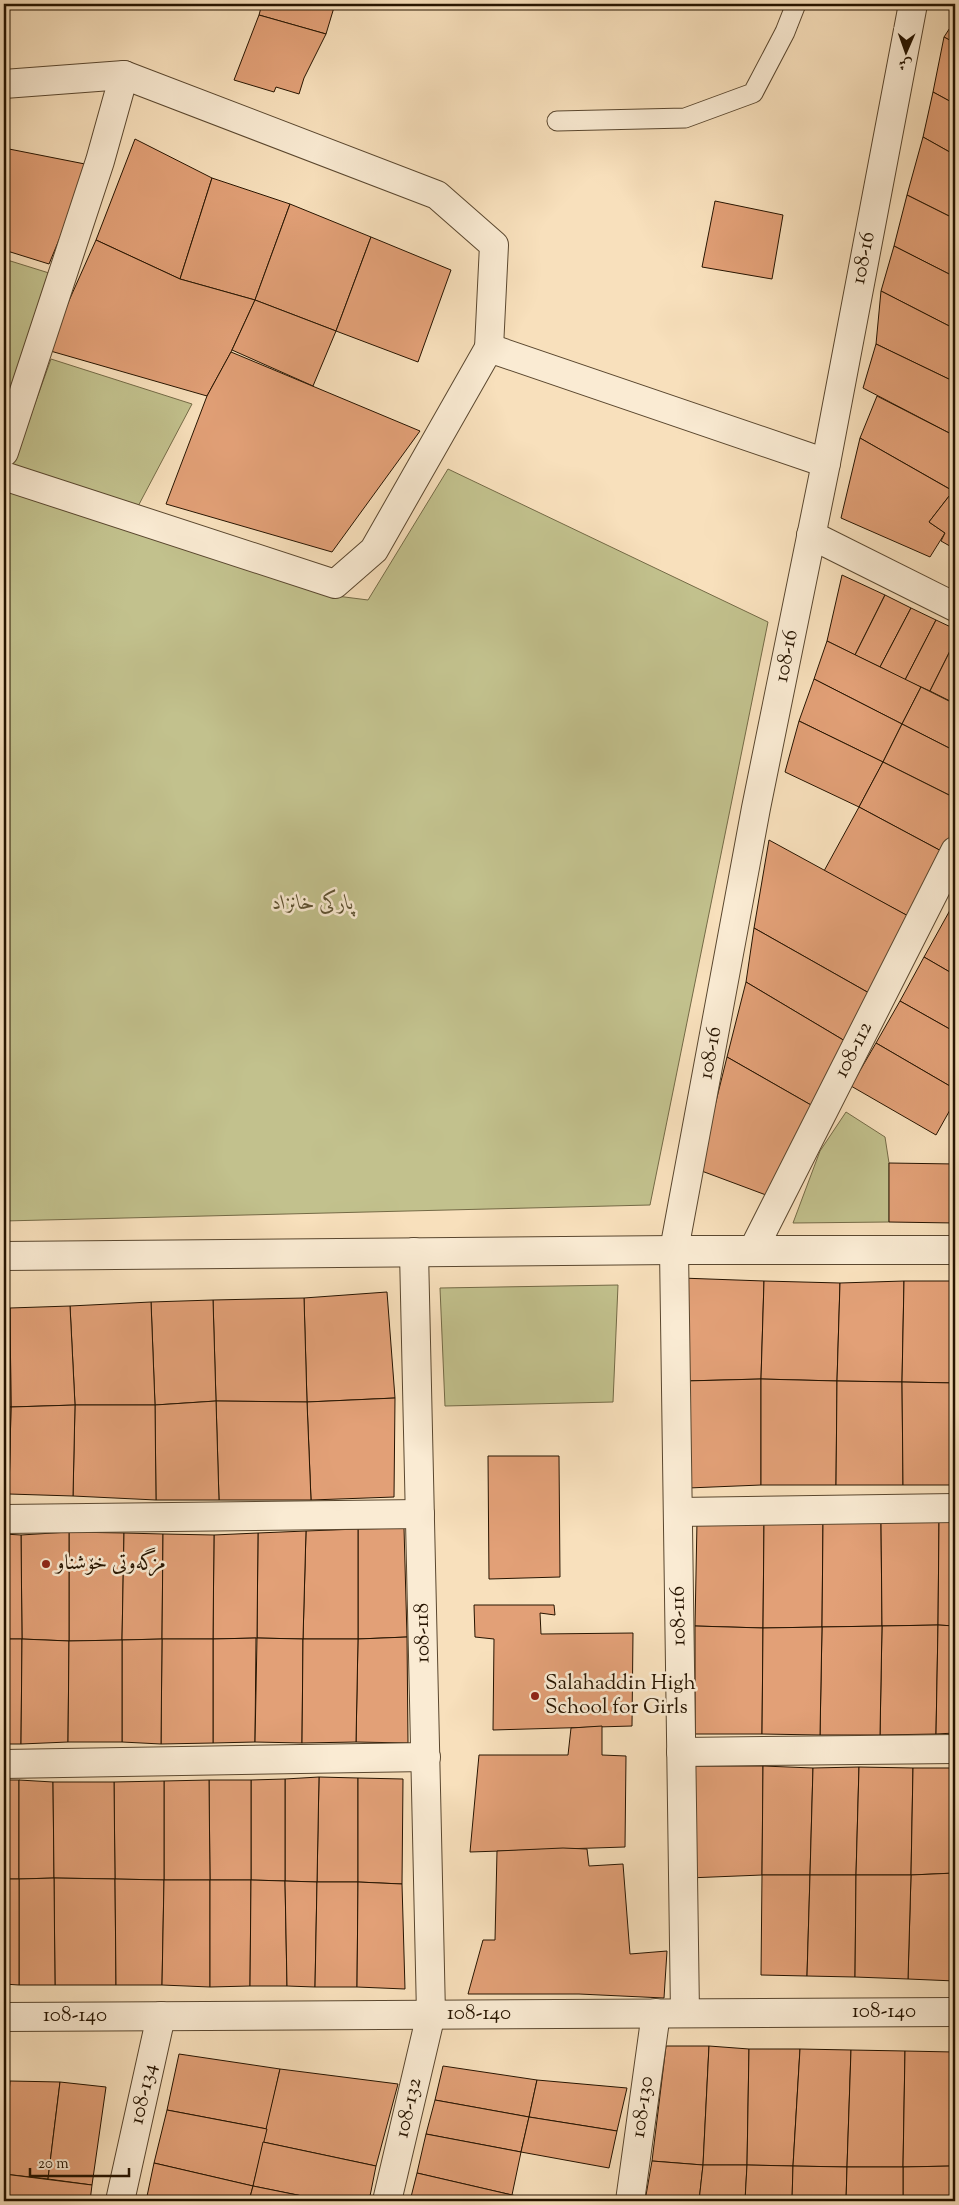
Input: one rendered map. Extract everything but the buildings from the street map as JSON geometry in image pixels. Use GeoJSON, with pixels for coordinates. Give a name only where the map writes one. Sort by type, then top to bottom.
{"type":"FeatureCollection","features":[{"type":"Feature","properties":{"kind":"street","name":"108-16"},"geometry":{"type":"LineString","coordinates":[[674,1250],[756,808],[826,463],[913,4]]}},
{"type":"Feature","properties":{"kind":"street"},"geometry":{"type":"LineString","coordinates":[[4,452],[100,160],[124,75]]}},
{"type":"Feature","properties":{"kind":"street"},"geometry":{"type":"LineString","coordinates":[[4,84],[124,75],[437,195],[494,244],[489,348],[374,550],[335,584],[4,476]]}},
{"type":"Feature","properties":{"kind":"street"},"geometry":{"type":"LineString","coordinates":[[489,348],[826,463]]}},
{"type":"Feature","properties":{"kind":"street"},"geometry":{"type":"LineString","coordinates":[[811,535],[955,607]]}},
{"type":"Feature","properties":{"kind":"street","name":"108-112"},"geometry":{"type":"LineString","coordinates":[[753,1250],[955,851]]}},
{"type":"Feature","properties":{"kind":"street"},"geometry":{"type":"LineString","coordinates":[[4,1256],[674,1250],[955,1250]]}},
{"type":"Feature","properties":{"kind":"street","name":"108-116"},"geometry":{"type":"LineString","coordinates":[[674,1250],[685,2013]]}},
{"type":"Feature","properties":{"kind":"street","name":"108-118"},"geometry":{"type":"LineString","coordinates":[[414,1252],[431,2014]]}},
{"type":"Feature","properties":{"kind":"street"},"geometry":{"type":"LineString","coordinates":[[678,1512],[955,1508]]}},
{"type":"Feature","properties":{"kind":"street"},"geometry":{"type":"LineString","coordinates":[[4,1519],[420,1514]]}},
{"type":"Feature","properties":{"kind":"street"},"geometry":{"type":"LineString","coordinates":[[681,1752],[955,1749]]}},
{"type":"Feature","properties":{"kind":"street"},"geometry":{"type":"LineString","coordinates":[[4,1764],[426,1757]]}},
{"type":"Feature","properties":{"kind":"street","name":"108-140"},"geometry":{"type":"LineString","coordinates":[[4,2016],[955,2012]]}},
{"type":"Feature","properties":{"kind":"street","name":"108-130"},"geometry":{"type":"LineString","coordinates":[[630,2201],[656,2013]]}},
{"type":"Feature","properties":{"kind":"street","name":"108-132"},"geometry":{"type":"LineString","coordinates":[[387,2201],[431,2014]]}},
{"type":"Feature","properties":{"kind":"street","name":"108-134"},"geometry":{"type":"LineString","coordinates":[[120,2201],[161,2016]]}},
{"type":"Feature","properties":{"kind":"lane"},"geometry":{"type":"LineString","coordinates":[[557,121],[685,118],[753,93],[785,32],[796,4]]}},
{"type":"Feature","properties":{"kind":"green space"},"geometry":{"type":"Polygon","coordinates":[[[4,259],[49,273],[4,416],[4,259]]]}},
{"type":"Feature","properties":{"kind":"green space"},"geometry":{"type":"Polygon","coordinates":[[[51,359],[192,404],[135,512],[10,473],[51,359]]]}},
{"type":"Feature","properties":{"kind":"green space","name":"پارکی خانزاد"},"geometry":{"type":"Polygon","coordinates":[[[448,469],[768,622],[650,1205],[4,1221],[4,485],[329,595],[368,600],[448,469]]]}},
{"type":"Feature","properties":{"kind":"green space"},"geometry":{"type":"Polygon","coordinates":[[[846,1112],[885,1137],[889,1163],[889,1222],[793,1223],[820,1151],[846,1112]]]}},
{"type":"Feature","properties":{"kind":"green space"},"geometry":{"type":"Polygon","coordinates":[[[618,1285],[613,1402],[445,1406],[440,1288],[618,1285]]]}},
{"type":"Feature","properties":{"kind":"place","name":"مزگەوتی خۆشناو"},"geometry":{"type":"Point","coordinates":[46,1564]}},
{"type":"Feature","properties":{"kind":"place","name":"Salahaddin High School for Girls"},"geometry":{"type":"Point","coordinates":[535,1696]}}]}
